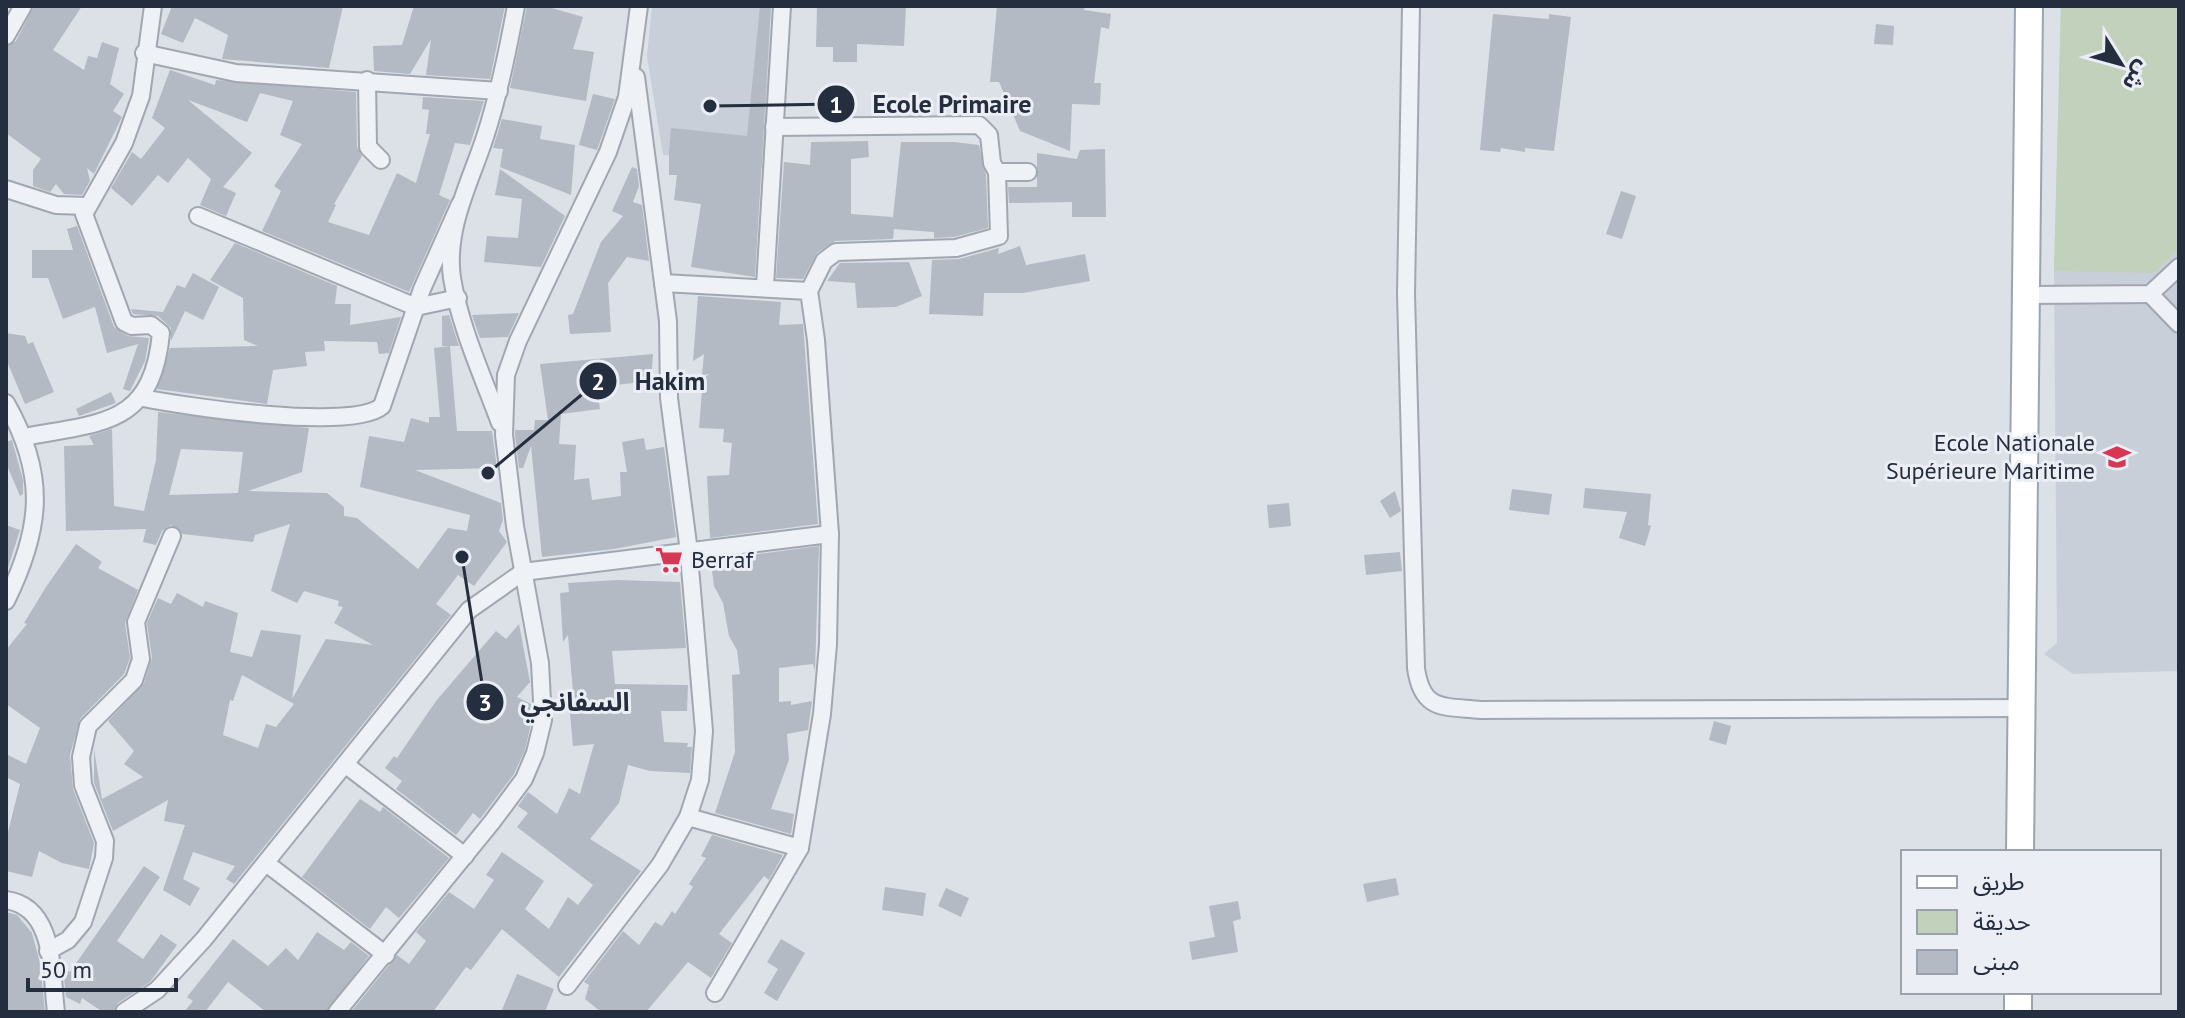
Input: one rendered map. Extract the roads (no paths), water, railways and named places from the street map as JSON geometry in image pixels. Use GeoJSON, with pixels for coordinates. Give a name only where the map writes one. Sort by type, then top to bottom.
{"type":"FeatureCollection","features":[{"type":"Feature","properties":{"kind":"main road"},"geometry":{"type":"LineString","coordinates":[[2020,850],[2024,408],[2029,295],[2029,6]]}},
{"type":"Feature","properties":{"kind":"street"},"geometry":{"type":"LineString","coordinates":[[6,36],[23,6]]}},
{"type":"Feature","properties":{"kind":"street"},"geometry":{"type":"LineString","coordinates":[[25,437],[99,424],[143,398],[153,375],[161,333],[151,325],[132,326],[124,322],[85,222],[87,206],[129,129],[141,96],[144,53],[153,6]]}},
{"type":"Feature","properties":{"kind":"street"},"geometry":{"type":"LineString","coordinates":[[143,398],[231,413],[343,415],[375,412],[382,406],[416,307],[460,204],[499,91],[516,6]]}},
{"type":"Feature","properties":{"kind":"street"},"geometry":{"type":"LineString","coordinates":[[337,1012],[386,955],[524,779],[543,720],[540,663],[523,572],[504,435],[506,375],[518,341],[608,152],[627,97],[639,6]]}},
{"type":"Feature","properties":{"kind":"street"},"geometry":{"type":"LineString","coordinates":[[765,286],[782,6]]}},
{"type":"Feature","properties":{"kind":"street"},"geometry":{"type":"LineString","coordinates":[[1411,6],[1406,294],[1416,668],[1419,689],[1428,700],[1437,706],[1481,710],[2022,708]]}},
{"type":"Feature","properties":{"kind":"street"},"geometry":{"type":"LineString","coordinates":[[144,53],[236,73],[499,91]]}},
{"type":"Feature","properties":{"kind":"street"},"geometry":{"type":"LineString","coordinates":[[567,986],[660,865],[688,817],[700,780],[704,731],[688,549],[669,398],[668,321],[634,60]]}},
{"type":"Feature","properties":{"kind":"street"},"geometry":{"type":"LineString","coordinates":[[367,80],[368,147],[381,160]]}},
{"type":"Feature","properties":{"kind":"street"},"geometry":{"type":"LineString","coordinates":[[715,993],[800,848],[822,714],[828,644],[830,534],[816,340],[809,291],[824,261],[836,252],[956,248],[999,236],[997,172],[992,163],[989,135],[979,125],[774,127]]}},
{"type":"Feature","properties":{"kind":"street"},"geometry":{"type":"LineString","coordinates":[[997,172],[1028,172]]}},
{"type":"Feature","properties":{"kind":"street"},"geometry":{"type":"LineString","coordinates":[[6,189],[56,205],[87,206]]}},
{"type":"Feature","properties":{"kind":"street"},"geometry":{"type":"LineString","coordinates":[[460,204],[451,250],[458,298],[504,435]]}},
{"type":"Feature","properties":{"kind":"street"},"geometry":{"type":"LineString","coordinates":[[198,216],[416,307],[458,298]]}},
{"type":"Feature","properties":{"kind":"street"},"geometry":{"type":"LineString","coordinates":[[2029,295],[2150,294],[2179,267]]}},
{"type":"Feature","properties":{"kind":"street"},"geometry":{"type":"LineString","coordinates":[[663,283],[765,286],[809,291]]}},
{"type":"Feature","properties":{"kind":"street"},"geometry":{"type":"LineString","coordinates":[[2150,294],[2179,324]]}},
{"type":"Feature","properties":{"kind":"street"},"geometry":{"type":"LineString","coordinates":[[6,403],[25,437],[37,516],[33,537],[6,599]]}},
{"type":"Feature","properties":{"kind":"street"},"geometry":{"type":"LineString","coordinates":[[124,1012],[157,990],[266,863],[469,610],[523,572],[688,549],[830,534]]}},
{"type":"Feature","properties":{"kind":"street"},"geometry":{"type":"LineString","coordinates":[[48,951],[68,940],[83,922],[104,858],[105,841],[83,785],[81,757],[88,726],[134,680],[141,659],[136,622],[172,536]]}},
{"type":"Feature","properties":{"kind":"street"},"geometry":{"type":"LineString","coordinates":[[346,765],[465,856]]}},
{"type":"Feature","properties":{"kind":"street"},"geometry":{"type":"LineString","coordinates":[[688,817],[800,848]]}},
{"type":"Feature","properties":{"kind":"street"},"geometry":{"type":"LineString","coordinates":[[266,863],[386,955]]}},
{"type":"Feature","properties":{"kind":"street"},"geometry":{"type":"LineString","coordinates":[[6,900],[29,907],[44,929],[56,1012]]}},
{"type":"Feature","properties":{"kind":"place","name":"Ecole Primaire"},"geometry":{"type":"Point","coordinates":[710,106]}},
{"type":"Feature","properties":{"kind":"place","name":"Ecole Nationale Supérieure Maritime"},"geometry":{"type":"Point","coordinates":[2117,457]}},
{"type":"Feature","properties":{"kind":"place","name":"Hakim"},"geometry":{"type":"Point","coordinates":[488,473]}},
{"type":"Feature","properties":{"kind":"place","name":"السفانجي"},"geometry":{"type":"Point","coordinates":[462,557]}},
{"type":"Feature","properties":{"kind":"place","name":"Berraf"},"geometry":{"type":"Point","coordinates":[669,560]}}]}
